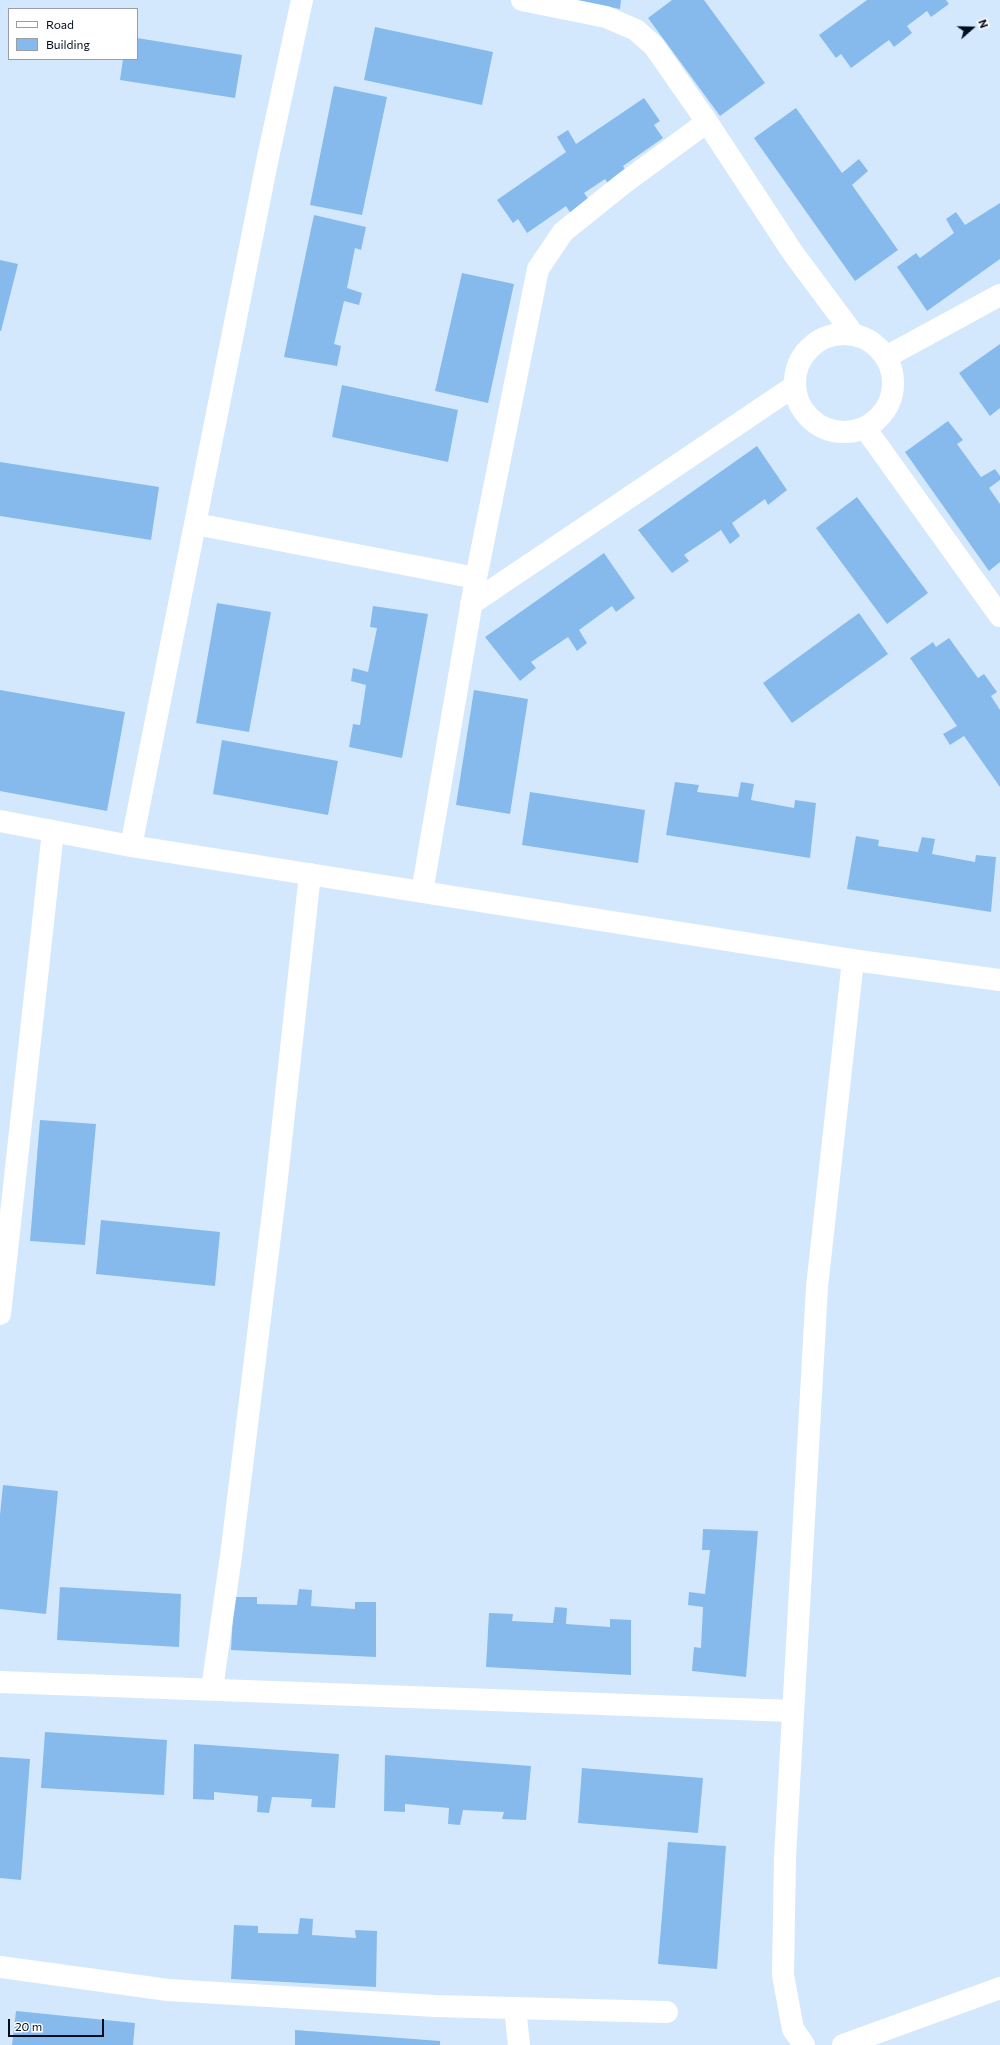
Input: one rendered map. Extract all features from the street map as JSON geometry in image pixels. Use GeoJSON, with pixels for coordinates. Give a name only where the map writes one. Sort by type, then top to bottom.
{"type":"FeatureCollection","features":[{"type":"Feature","properties":{"kind":"street"},"geometry":{"type":"LineString","coordinates":[[131,846],[267,162],[302,0]]}},
{"type":"Feature","properties":{"kind":"street"},"geometry":{"type":"LineString","coordinates":[[522,0],[606,17],[636,30],[654,46],[707,122],[793,253],[854,334]]}},
{"type":"Feature","properties":{"kind":"street"},"geometry":{"type":"LineString","coordinates":[[422,892],[476,578],[538,269],[563,232],[624,183],[707,122]]}},
{"type":"Feature","properties":{"kind":"street"},"geometry":{"type":"LineString","coordinates":[[886,357],[1000,295]]}},
{"type":"Feature","properties":{"kind":"street"},"geometry":{"type":"LineString","coordinates":[[836,334],[854,334],[872,342],[886,357],[893,376],[892,398],[882,416],[865,428],[846,433],[827,430],[810,420],[799,404],[794,387],[798,366],[806,351],[820,340],[836,334]]}},
{"type":"Feature","properties":{"kind":"street"},"geometry":{"type":"LineString","coordinates":[[472,604],[794,387]]}},
{"type":"Feature","properties":{"kind":"street"},"geometry":{"type":"LineString","coordinates":[[865,428],[1000,616]]}},
{"type":"Feature","properties":{"kind":"street"},"geometry":{"type":"LineString","coordinates":[[196,524],[476,578]]}},
{"type":"Feature","properties":{"kind":"street"},"geometry":{"type":"LineString","coordinates":[[0,821],[131,846],[853,960],[1000,980]]}},
{"type":"Feature","properties":{"kind":"street"},"geometry":{"type":"LineString","coordinates":[[0,1314],[54,831]]}},
{"type":"Feature","properties":{"kind":"street"},"geometry":{"type":"LineString","coordinates":[[212,1689],[276,1187],[310,874]]}},
{"type":"Feature","properties":{"kind":"street"},"geometry":{"type":"LineString","coordinates":[[804,2045],[793,2029],[783,1975],[785,1857],[817,1287],[853,960]]}},
{"type":"Feature","properties":{"kind":"street"},"geometry":{"type":"LineString","coordinates":[[0,1682],[792,1711]]}},
{"type":"Feature","properties":{"kind":"street"},"geometry":{"type":"LineString","coordinates":[[0,1967],[168,1990],[435,2006],[667,2012]]}},
{"type":"Feature","properties":{"kind":"street"},"geometry":{"type":"LineString","coordinates":[[843,2045],[999,1992]]}},
{"type":"Feature","properties":{"kind":"street"},"geometry":{"type":"LineString","coordinates":[[515,2008],[519,2045]]}},
{"type":"Feature","properties":{"kind":"building"},"geometry":{"type":"Polygon","coordinates":[[[575,0],[621,0],[620,9],[575,0]]]}},
{"type":"Feature","properties":{"kind":"building"},"geometry":{"type":"Polygon","coordinates":[[[672,0],[704,0],[765,83],[720,116],[648,18],[672,0]]]}},
{"type":"Feature","properties":{"kind":"building"},"geometry":{"type":"Polygon","coordinates":[[[867,0],[946,0],[949,4],[931,17],[927,11],[907,26],[912,33],[894,47],[889,40],[851,68],[841,54],[836,58],[819,35],[867,0]]]}},
{"type":"Feature","properties":{"kind":"building"},"geometry":{"type":"Polygon","coordinates":[[[375,27],[493,52],[482,105],[364,80],[375,27]]]}},
{"type":"Feature","properties":{"kind":"building"},"geometry":{"type":"Polygon","coordinates":[[[138,38],[242,55],[235,98],[120,80],[123,60],[138,60],[138,38]]]}},
{"type":"Feature","properties":{"kind":"building"},"geometry":{"type":"Polygon","coordinates":[[[334,86],[387,97],[362,215],[310,205],[334,86]]]}},
{"type":"Feature","properties":{"kind":"building"},"geometry":{"type":"Polygon","coordinates":[[[644,98],[660,121],[654,125],[663,138],[623,166],[627,173],[609,185],[605,179],[584,193],[590,201],[571,214],[566,206],[527,233],[518,219],[513,223],[497,200],[566,152],[557,137],[568,130],[576,144],[644,98]]]}},
{"type":"Feature","properties":{"kind":"building"},"geometry":{"type":"Polygon","coordinates":[[[796,108],[842,173],[859,159],[868,171],[852,185],[898,250],[855,281],[754,138],[796,108]]]}},
{"type":"Feature","properties":{"kind":"building"},"geometry":{"type":"Polygon","coordinates":[[[1000,203],[1000,259],[927,311],[897,267],[916,253],[920,258],[954,233],[946,219],[956,212],[965,225],[1000,203]]]}},
{"type":"Feature","properties":{"kind":"building"},"geometry":{"type":"Polygon","coordinates":[[[314,215],[366,227],[361,250],[355,248],[347,288],[362,293],[359,305],[344,301],[334,344],[341,346],[337,366],[284,357],[314,215]]]}},
{"type":"Feature","properties":{"kind":"building"},"geometry":{"type":"Polygon","coordinates":[[[0,260],[18,264],[1,331],[0,331],[0,260]]]}},
{"type":"Feature","properties":{"kind":"building"},"geometry":{"type":"Polygon","coordinates":[[[462,273],[514,284],[488,403],[435,391],[462,273]]]}},
{"type":"Feature","properties":{"kind":"building"},"geometry":{"type":"Polygon","coordinates":[[[1000,344],[1000,408],[990,416],[959,373],[1000,344]]]}},
{"type":"Feature","properties":{"kind":"building"},"geometry":{"type":"Polygon","coordinates":[[[342,385],[458,410],[448,462],[332,437],[342,385]]]}},
{"type":"Feature","properties":{"kind":"building"},"geometry":{"type":"Polygon","coordinates":[[[948,421],[963,440],[957,444],[981,477],[995,469],[1000,476],[1000,480],[989,488],[1000,504],[1000,562],[989,571],[905,452],[948,421]]]}},
{"type":"Feature","properties":{"kind":"building"},"geometry":{"type":"Polygon","coordinates":[[[757,446],[787,490],[768,505],[765,499],[732,523],[740,536],[730,544],[721,530],[684,555],[689,561],[672,573],[638,530],[757,446]]]}},
{"type":"Feature","properties":{"kind":"building"},"geometry":{"type":"Polygon","coordinates":[[[0,462],[159,487],[151,540],[0,516],[0,462]]]}},
{"type":"Feature","properties":{"kind":"building"},"geometry":{"type":"Polygon","coordinates":[[[857,497],[928,593],[887,624],[816,528],[857,497]]]}},
{"type":"Feature","properties":{"kind":"building"},"geometry":{"type":"Polygon","coordinates":[[[604,553],[635,598],[616,612],[612,606],[579,630],[587,643],[577,651],[568,637],[531,662],[536,668],[520,681],[485,637],[604,553]]]}},
{"type":"Feature","properties":{"kind":"building"},"geometry":{"type":"Polygon","coordinates":[[[217,603],[271,612],[249,732],[196,723],[217,603]]]}},
{"type":"Feature","properties":{"kind":"building"},"geometry":{"type":"Polygon","coordinates":[[[373,606],[428,614],[402,758],[349,747],[353,724],[360,725],[366,685],[351,681],[353,668],[368,672],[377,628],[370,627],[373,606]]]}},
{"type":"Feature","properties":{"kind":"building"},"geometry":{"type":"Polygon","coordinates":[[[859,613],[888,654],[792,723],[763,683],[859,613]]]}},
{"type":"Feature","properties":{"kind":"building"},"geometry":{"type":"Polygon","coordinates":[[[949,638],[978,678],[984,674],[997,692],[991,696],[1000,710],[1000,787],[964,736],[950,745],[943,734],[957,726],[910,658],[933,642],[936,647],[949,638]]]}},
{"type":"Feature","properties":{"kind":"building"},"geometry":{"type":"Polygon","coordinates":[[[0,690],[125,712],[107,811],[0,791],[0,690]]]}},
{"type":"Feature","properties":{"kind":"building"},"geometry":{"type":"Polygon","coordinates":[[[474,690],[528,699],[510,814],[456,805],[474,690]]]}},
{"type":"Feature","properties":{"kind":"building"},"geometry":{"type":"Polygon","coordinates":[[[222,740],[338,761],[328,815],[213,794],[222,740]]]}},
{"type":"Feature","properties":{"kind":"building"},"geometry":{"type":"Polygon","coordinates":[[[675,782],[699,785],[697,792],[738,797],[741,782],[754,784],[751,800],[794,808],[795,800],[816,803],[810,858],[666,835],[675,782]]]}},
{"type":"Feature","properties":{"kind":"building"},"geometry":{"type":"Polygon","coordinates":[[[530,792],[645,810],[638,863],[522,845],[530,792]]]}},
{"type":"Feature","properties":{"kind":"building"},"geometry":{"type":"Polygon","coordinates":[[[856,836],[879,840],[878,846],[918,852],[922,837],[935,839],[932,854],[975,862],[976,855],[996,857],[991,912],[847,889],[856,836]]]}},
{"type":"Feature","properties":{"kind":"building"},"geometry":{"type":"Polygon","coordinates":[[[40,1120],[96,1124],[85,1245],[30,1241],[40,1120]]]}},
{"type":"Feature","properties":{"kind":"building"},"geometry":{"type":"Polygon","coordinates":[[[101,1220],[220,1232],[215,1286],[96,1274],[101,1220]]]}},
{"type":"Feature","properties":{"kind":"building"},"geometry":{"type":"Polygon","coordinates":[[[3,1485],[58,1491],[46,1614],[0,1609],[0,1515],[3,1485]]]}},
{"type":"Feature","properties":{"kind":"building"},"geometry":{"type":"Polygon","coordinates":[[[703,1529],[758,1531],[746,1677],[692,1671],[694,1647],[701,1648],[703,1607],[688,1605],[689,1592],[705,1594],[710,1550],[702,1550],[703,1529]]]}},
{"type":"Feature","properties":{"kind":"building"},"geometry":{"type":"Polygon","coordinates":[[[60,1587],[181,1594],[179,1647],[57,1640],[60,1587]]]}},
{"type":"Feature","properties":{"kind":"building"},"geometry":{"type":"Polygon","coordinates":[[[299,1589],[312,1590],[311,1606],[355,1609],[355,1602],[376,1602],[376,1657],[231,1650],[234,1597],[257,1597],[257,1604],[297,1605],[299,1589]]]}},
{"type":"Feature","properties":{"kind":"building"},"geometry":{"type":"Polygon","coordinates":[[[555,1607],[567,1608],[566,1624],[610,1627],[610,1619],[631,1620],[631,1675],[486,1667],[489,1613],[513,1614],[512,1621],[553,1623],[555,1607]]]}},
{"type":"Feature","properties":{"kind":"building"},"geometry":{"type":"Polygon","coordinates":[[[45,1732],[167,1740],[164,1795],[41,1788],[45,1732]]]}},
{"type":"Feature","properties":{"kind":"building"},"geometry":{"type":"Polygon","coordinates":[[[194,1744],[339,1754],[335,1808],[311,1807],[312,1799],[272,1797],[269,1813],[257,1812],[258,1796],[214,1792],[214,1800],[193,1799],[194,1744]]]}},
{"type":"Feature","properties":{"kind":"building"},"geometry":{"type":"Polygon","coordinates":[[[385,1755],[531,1766],[526,1820],[502,1819],[504,1812],[463,1810],[460,1825],[448,1824],[449,1808],[405,1804],[405,1812],[384,1811],[385,1755]]]}},
{"type":"Feature","properties":{"kind":"building"},"geometry":{"type":"Polygon","coordinates":[[[0,1757],[30,1759],[21,1880],[0,1878],[0,1757]]]}},
{"type":"Feature","properties":{"kind":"building"},"geometry":{"type":"Polygon","coordinates":[[[582,1768],[703,1778],[698,1833],[578,1823],[582,1768]]]}},
{"type":"Feature","properties":{"kind":"building"},"geometry":{"type":"Polygon","coordinates":[[[668,1842],[726,1846],[717,1969],[658,1964],[668,1842]]]}},
{"type":"Feature","properties":{"kind":"building"},"geometry":{"type":"Polygon","coordinates":[[[300,1918],[313,1919],[312,1935],[356,1938],[355,1930],[377,1931],[376,1987],[231,1979],[234,1925],[258,1926],[258,1933],[298,1934],[300,1918]]]}},
{"type":"Feature","properties":{"kind":"building"},"geometry":{"type":"Polygon","coordinates":[[[16,2011],[135,2023],[133,2045],[12,2045],[16,2011]]]}},
{"type":"Feature","properties":{"kind":"building"},"geometry":{"type":"Polygon","coordinates":[[[295,2030],[440,2041],[440,2045],[295,2045],[295,2030]]]}}]}
